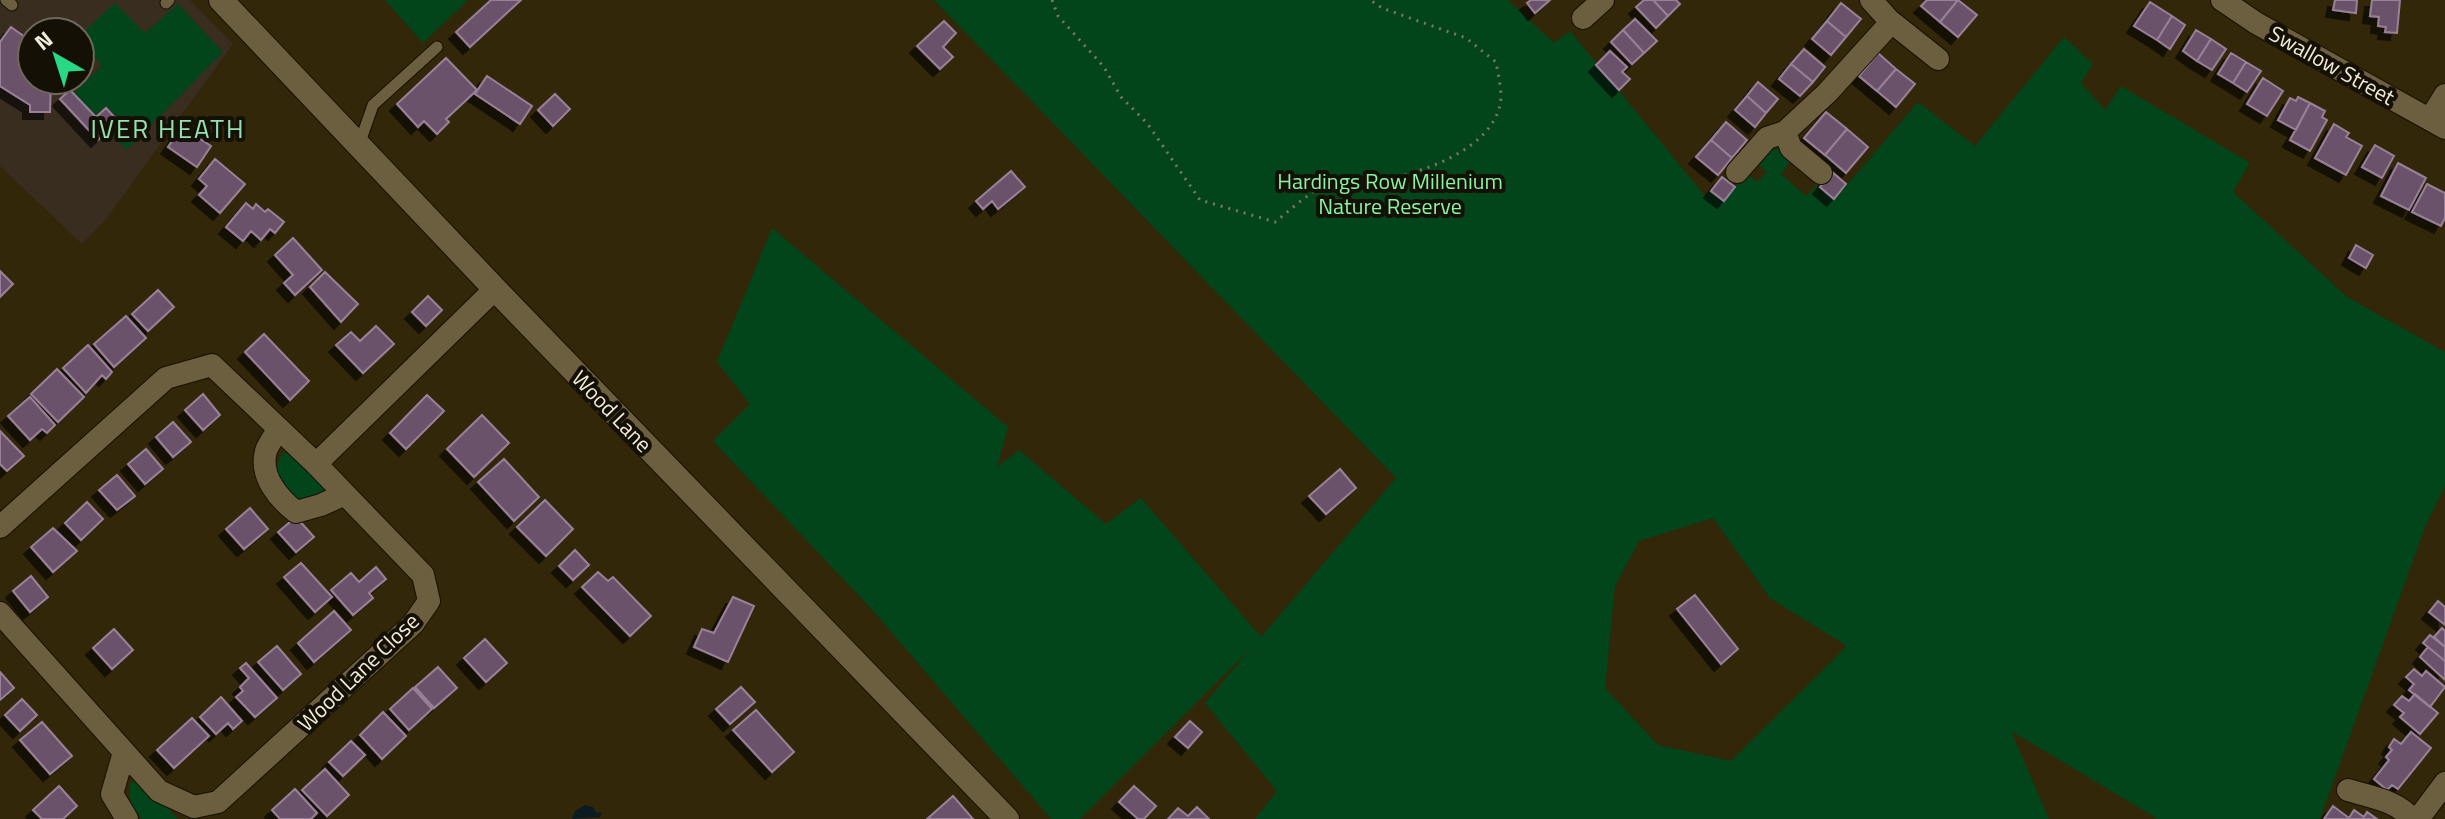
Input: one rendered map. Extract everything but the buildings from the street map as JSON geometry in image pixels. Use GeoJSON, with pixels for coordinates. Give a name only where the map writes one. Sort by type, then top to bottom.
{"type":"FeatureCollection","features":[{"type":"Feature","properties":{"kind":"street","name":"Wood Lane"},"geometry":{"type":"LineString","coordinates":[[221,0],[495,289],[1007,819]]}},
{"type":"Feature","properties":{"kind":"street"},"geometry":{"type":"LineString","coordinates":[[1583,18],[1603,0]]}},
{"type":"Feature","properties":{"kind":"street"},"geometry":{"type":"LineString","coordinates":[[1871,0],[1889,20],[1938,59]]}},
{"type":"Feature","properties":{"kind":"street","name":"Swallow Street"},"geometry":{"type":"LineString","coordinates":[[2222,0],[2256,23],[2438,123]]}},
{"type":"Feature","properties":{"kind":"street"},"geometry":{"type":"LineString","coordinates":[[1737,172],[1767,138],[1785,132],[1827,93],[1886,28],[1889,20]]}},
{"type":"Feature","properties":{"kind":"street"},"geometry":{"type":"LineString","coordinates":[[2438,123],[2445,95]]}},
{"type":"Feature","properties":{"kind":"street"},"geometry":{"type":"LineString","coordinates":[[1785,132],[1791,148],[1821,173]]}},
{"type":"Feature","properties":{"kind":"street"},"geometry":{"type":"LineString","coordinates":[[316,464],[495,289]]}},
{"type":"Feature","properties":{"kind":"street","name":"Wood Lane Close"},"geometry":{"type":"LineString","coordinates":[[0,527],[166,378],[212,365],[316,464],[423,575],[429,601],[413,624],[199,819]]}},
{"type":"Feature","properties":{"kind":"street"},"geometry":{"type":"LineString","coordinates":[[279,429],[265,453],[267,473],[277,497],[296,512],[345,494]]}},
{"type":"Feature","properties":{"kind":"street"},"geometry":{"type":"LineString","coordinates":[[0,613],[159,791],[194,807],[218,802]]}},
{"type":"Feature","properties":{"kind":"street"},"geometry":{"type":"LineString","coordinates":[[124,752],[112,794],[127,819]]}},
{"type":"Feature","properties":{"kind":"street"},"geometry":{"type":"LineString","coordinates":[[2418,819],[2445,783]]}},
{"type":"Feature","properties":{"kind":"street"},"geometry":{"type":"LineString","coordinates":[[2348,790],[2387,801],[2405,811],[2412,819]]}},
{"type":"Feature","properties":{"kind":"lane"},"geometry":{"type":"LineString","coordinates":[[359,145],[373,105],[437,47]]}},
{"type":"Feature","properties":{"kind":"path"},"geometry":{"type":"LineString","coordinates":[[1052,0],[1058,16],[1104,67],[1121,97],[1147,123],[1200,200],[1275,222],[1313,192],[1339,179],[1382,179],[1418,172],[1473,145],[1490,128],[1501,104],[1496,62],[1466,38],[1382,8],[1370,0]]}},
{"type":"Feature","properties":{"kind":"shaded area"},"geometry":{"type":"Polygon","coordinates":[[[0,0],[190,0],[233,44],[106,219],[82,244],[0,166],[0,0]]]}},
{"type":"Feature","properties":{"kind":"green space"},"geometry":{"type":"Polygon","coordinates":[[[385,0],[468,0],[423,43],[385,0]]]}},
{"type":"Feature","properties":{"kind":"green space","name":"Hardings Row Millenium Nature Reserve"},"geometry":{"type":"Polygon","coordinates":[[[934,0],[1508,0],[1554,43],[1570,31],[1705,196],[1711,190],[1724,200],[1747,174],[1757,182],[1767,172],[1757,163],[1766,151],[1778,149],[1786,155],[1789,163],[1781,174],[1806,196],[1817,185],[1835,199],[1918,102],[1975,146],[2064,37],[2093,64],[2081,83],[2105,110],[2121,86],[2250,163],[2233,192],[2347,297],[2445,352],[2445,486],[2425,527],[2320,819],[2158,819],[2011,731],[2049,819],[1255,819],[1277,791],[1205,703],[1251,648],[1080,819],[1051,819],[876,614],[713,441],[750,404],[717,362],[772,228],[1008,427],[997,467],[1019,450],[1106,524],[1141,498],[1261,637],[1396,478],[934,0]],[[1713,518],[1639,541],[1615,586],[1605,688],[1658,745],[1731,761],[1847,646],[1770,598],[1713,518]]]}},
{"type":"Feature","properties":{"kind":"green space"},"geometry":{"type":"Polygon","coordinates":[[[115,3],[145,33],[178,4],[223,52],[127,150],[109,132],[120,120],[106,106],[96,115],[77,96],[96,96],[96,72],[102,66],[96,59],[96,21],[115,3]]]}},
{"type":"Feature","properties":{"kind":"green space"},"geometry":{"type":"Polygon","coordinates":[[[282,453],[291,453],[327,492],[300,508],[272,479],[282,453]]]}},
{"type":"Feature","properties":{"kind":"green space"},"geometry":{"type":"Polygon","coordinates":[[[142,781],[178,819],[142,819],[133,806],[130,793],[131,782],[142,781]]]}},
{"type":"Feature","properties":{"kind":"water"},"geometry":{"type":"Polygon","coordinates":[[[585,805],[593,807],[597,813],[602,812],[600,817],[572,819],[575,811],[585,805]]]}},
{"type":"Feature","properties":{"kind":"district","name":"IVER HEATH"},"geometry":{"type":"Point","coordinates":[168,128]}}]}
